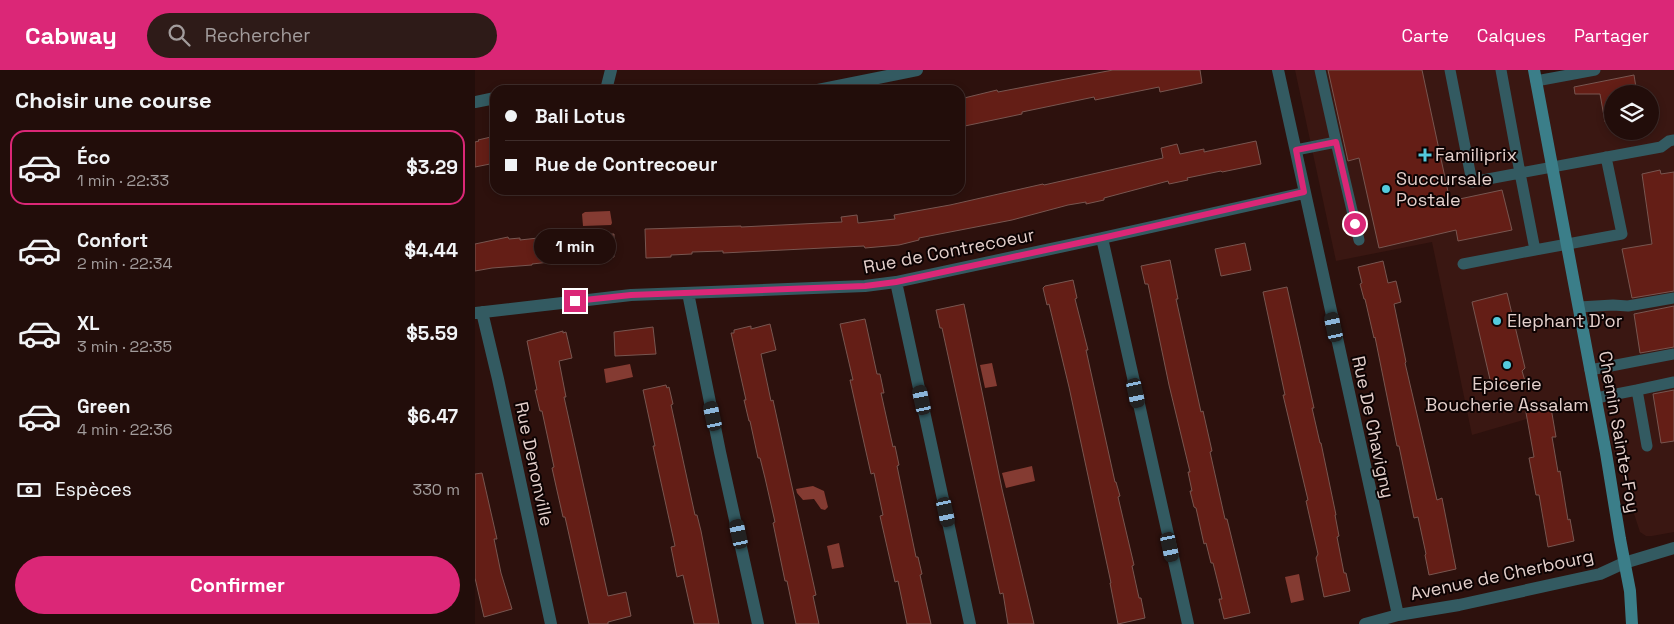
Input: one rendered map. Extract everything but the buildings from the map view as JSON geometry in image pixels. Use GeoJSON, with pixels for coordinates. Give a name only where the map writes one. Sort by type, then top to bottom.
{"type":"FeatureCollection","features":[{"type":"Feature","properties":{"kind":"main road","name":"Chemin Sainte-Foy"},"geometry":{"type":"LineString","coordinates":[[1535,76],[1630,590],[1632,624]]}},
{"type":"Feature","properties":{"kind":"street"},"geometry":{"type":"LineString","coordinates":[[607,85],[611,70]]}},
{"type":"Feature","properties":{"kind":"street"},"geometry":{"type":"LineString","coordinates":[[843,85],[917,70]]}},
{"type":"Feature","properties":{"kind":"street","name":"Rue De Chavigny"},"geometry":{"type":"LineString","coordinates":[[1278,70],[1398,615]]}},
{"type":"Feature","properties":{"kind":"street"},"geometry":{"type":"LineString","coordinates":[[475,102],[490,99]]}},
{"type":"Feature","properties":{"kind":"street","name":"Rue de Contrecoeur"},"geometry":{"type":"LineString","coordinates":[[478,312],[631,295],[865,286],[896,282],[1304,192]]}},
{"type":"Feature","properties":{"kind":"street"},"geometry":{"type":"LineString","coordinates":[[1102,238],[1187,624]]}},
{"type":"Feature","properties":{"kind":"street"},"geometry":{"type":"LineString","coordinates":[[896,282],[970,624]]}},
{"type":"Feature","properties":{"kind":"street"},"geometry":{"type":"LineString","coordinates":[[688,293],[720,452],[758,624]]}},
{"type":"Feature","properties":{"kind":"street","name":"Rue Denonville"},"geometry":{"type":"LineString","coordinates":[[478,312],[500,388],[551,624]]}},
{"type":"Feature","properties":{"kind":"street","name":"Avenue de Cherbourg"},"geometry":{"type":"LineString","coordinates":[[1365,624],[1398,615],[1459,606],[1600,574],[1624,563],[1674,548]]}},
{"type":"Feature","properties":{"kind":"lane"},"geometry":{"type":"LineString","coordinates":[[1320,70],[1359,240]]}},
{"type":"Feature","properties":{"kind":"lane"},"geometry":{"type":"LineString","coordinates":[[1450,70],[1472,182],[1661,147],[1674,140]]}},
{"type":"Feature","properties":{"kind":"lane"},"geometry":{"type":"LineString","coordinates":[[1501,70],[1535,250]]}},
{"type":"Feature","properties":{"kind":"lane"},"geometry":{"type":"LineString","coordinates":[[1535,76],[1595,70]]}},
{"type":"Feature","properties":{"kind":"lane"},"geometry":{"type":"LineString","coordinates":[[1296,150],[1336,142]]}},
{"type":"Feature","properties":{"kind":"lane"},"geometry":{"type":"LineString","coordinates":[[1463,264],[1621,234],[1606,157]]}},
{"type":"Feature","properties":{"kind":"lane"},"geometry":{"type":"LineString","coordinates":[[1579,307],[1628,306],[1674,298]]}},
{"type":"Feature","properties":{"kind":"lane"},"geometry":{"type":"LineString","coordinates":[[1590,370],[1674,354]]}},
{"type":"Feature","properties":{"kind":"lane"},"geometry":{"type":"LineString","coordinates":[[1596,398],[1674,382]]}},
{"type":"Feature","properties":{"kind":"lane"},"geometry":{"type":"LineString","coordinates":[[1637,390],[1647,446]]}},
{"type":"Feature","properties":{"kind":"shaded area"},"geometry":{"type":"Polygon","coordinates":[[[1295,70],[1534,70],[1536,81],[1591,70],[1674,70],[1674,532],[1646,536],[1640,532],[1596,398],[1472,435],[1432,242],[1336,261],[1295,70]]]}},
{"type":"Feature","properties":{"kind":"shaded area"},"geometry":{"type":"Polygon","coordinates":[[[610,211],[611,225],[583,226],[582,214],[585,212],[610,211]]]}},
{"type":"Feature","properties":{"kind":"shaded area"},"geometry":{"type":"Polygon","coordinates":[[[992,363],[997,386],[985,388],[980,365],[992,363]]]}},
{"type":"Feature","properties":{"kind":"shaded area"},"geometry":{"type":"Polygon","coordinates":[[[630,364],[633,377],[606,383],[604,369],[630,364]]]}},
{"type":"Feature","properties":{"kind":"shaded area"},"geometry":{"type":"Polygon","coordinates":[[[1032,466],[1035,481],[1006,488],[1002,473],[1032,466]]]}},
{"type":"Feature","properties":{"kind":"shaded area"},"geometry":{"type":"Polygon","coordinates":[[[813,486],[824,491],[828,507],[825,510],[821,509],[814,499],[803,500],[797,493],[796,489],[813,486]]]}},
{"type":"Feature","properties":{"kind":"shaded area"},"geometry":{"type":"Polygon","coordinates":[[[839,543],[844,567],[832,569],[827,546],[839,543]]]}},
{"type":"Feature","properties":{"kind":"shaded area"},"geometry":{"type":"Polygon","coordinates":[[[1299,574],[1304,600],[1291,603],[1285,577],[1299,574]]]}},
{"type":"Feature","properties":{"kind":"place","name":"Familiprix"},"geometry":{"type":"Point","coordinates":[1425,155]}},
{"type":"Feature","properties":{"kind":"place","name":"Succursale Postale"},"geometry":{"type":"Point","coordinates":[1386,189]}},
{"type":"Feature","properties":{"kind":"place","name":"Elephant D’or"},"geometry":{"type":"Point","coordinates":[1497,321]}},
{"type":"Feature","properties":{"kind":"place","name":"Epicerie Boucherie Assalam"},"geometry":{"type":"Point","coordinates":[1507,365]}},
{"type":"Feature","properties":{"kind":"route"},"geometry":{"type":"LineString","coordinates":[[575,301],[631,295],[865,286],[896,282],[1304,192],[1296,150],[1336,142],[1355,224]]}}]}
